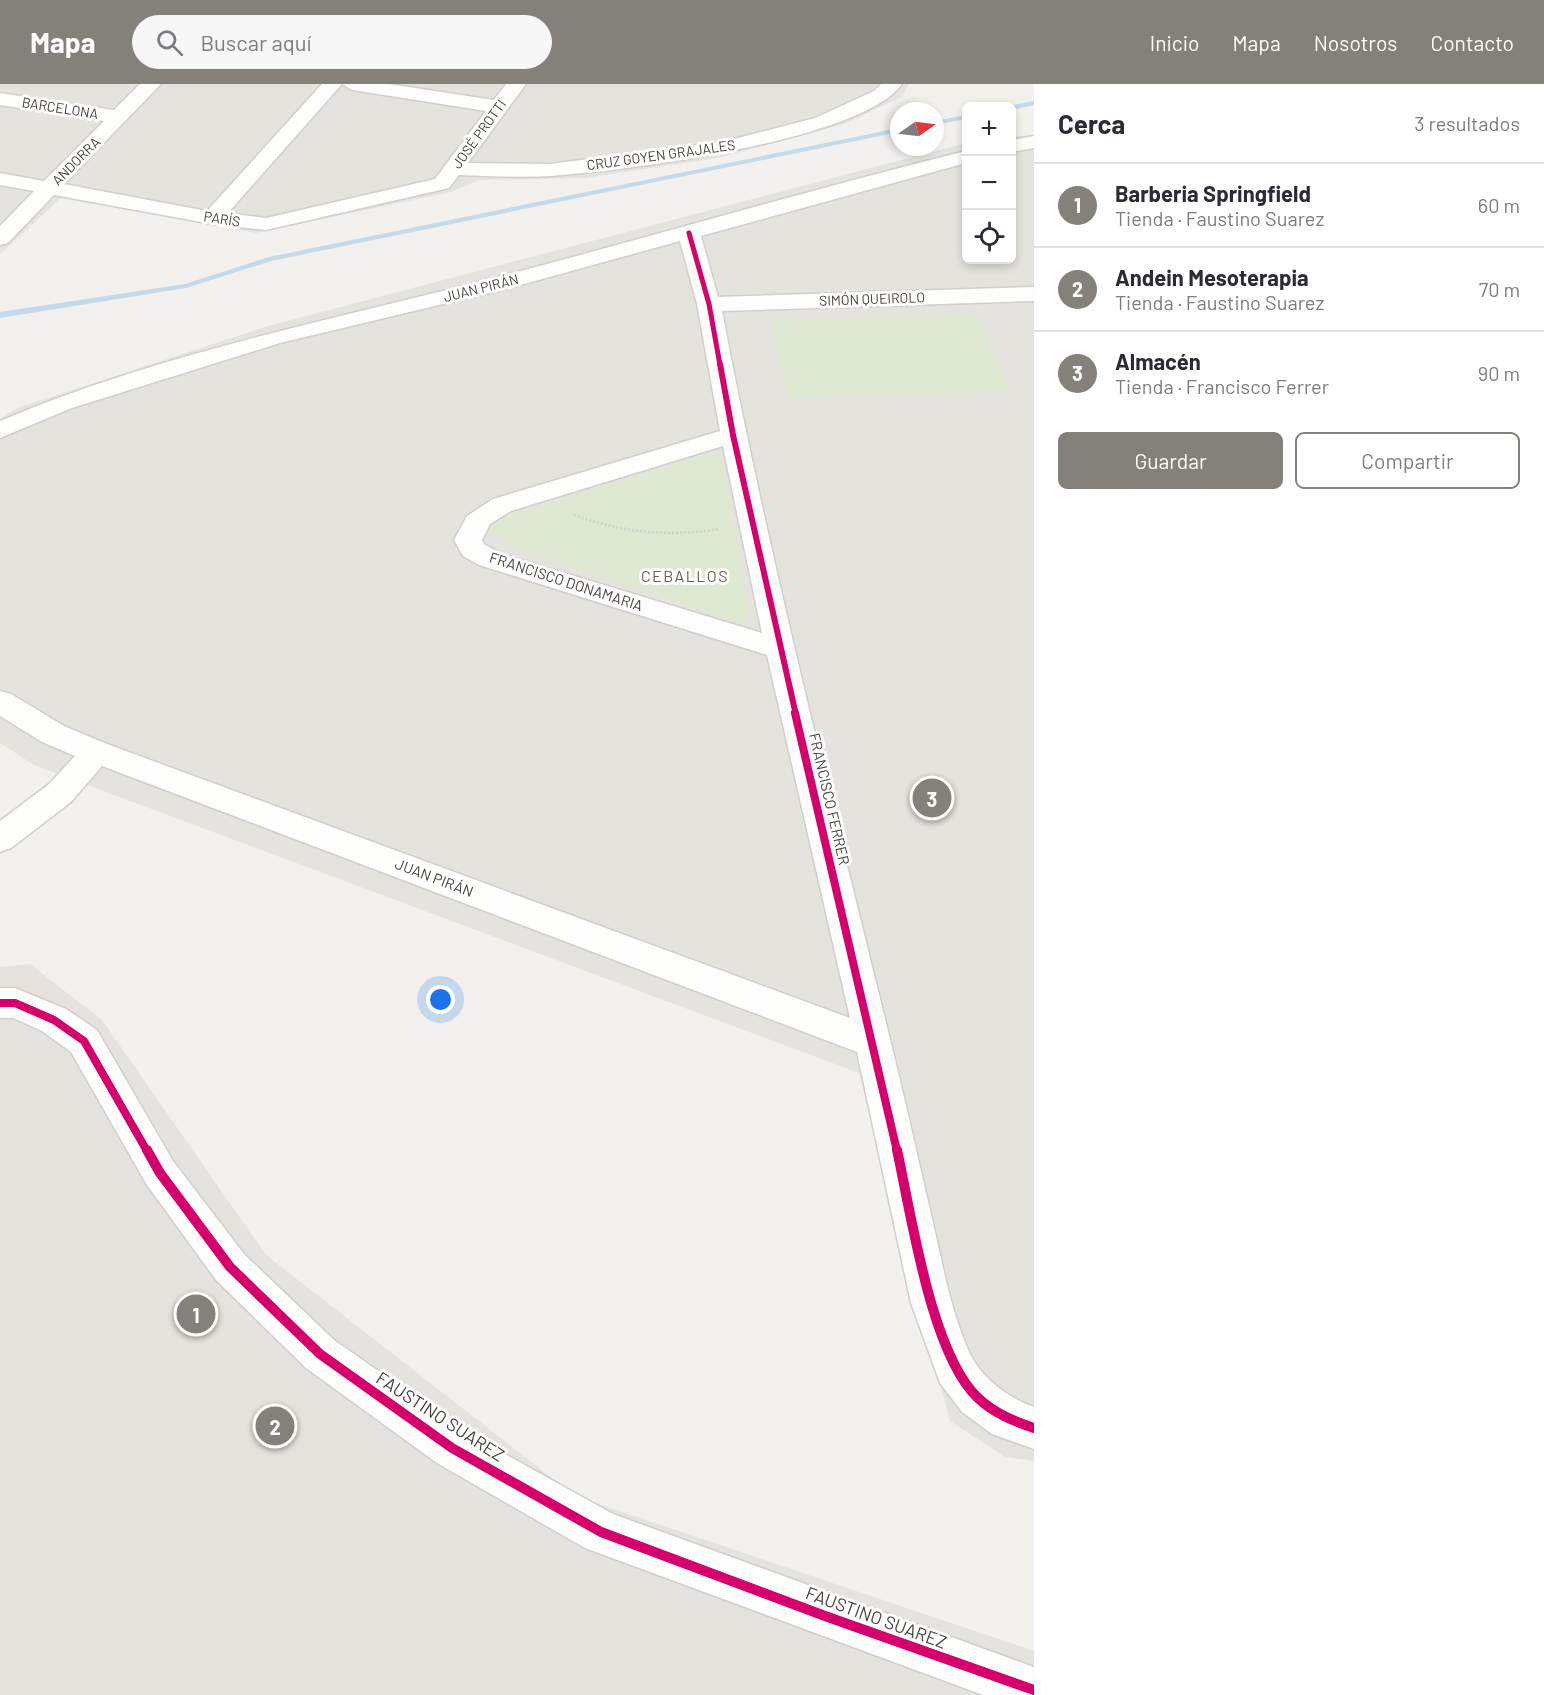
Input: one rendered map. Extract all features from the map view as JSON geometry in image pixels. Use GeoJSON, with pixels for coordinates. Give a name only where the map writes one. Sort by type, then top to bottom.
{"type":"FeatureCollection","features":[{"type":"Feature","properties":{"kind":"street","name":"ANDORRA"},"geometry":{"type":"LineString","coordinates":[[0,238],[151,84]]}},
{"type":"Feature","properties":{"kind":"street"},"geometry":{"type":"LineString","coordinates":[[213,218],[333,84]]}},
{"type":"Feature","properties":{"kind":"street"},"geometry":{"type":"LineString","coordinates":[[352,84],[500,107]]}},
{"type":"Feature","properties":{"kind":"street","name":"JOSÉ PROTTI"},"geometry":{"type":"LineString","coordinates":[[448,177],[516,84]]}},
{"type":"Feature","properties":{"kind":"street","name":"CRUZ GOYEN GRAJALES"},"geometry":{"type":"LineString","coordinates":[[448,177],[549,170],[723,148],[822,122],[865,103],[881,94],[892,84]]}},
{"type":"Feature","properties":{"kind":"street","name":"BARCELONA"},"geometry":{"type":"LineString","coordinates":[[0,99],[120,117]]}},
{"type":"Feature","properties":{"kind":"street"},"geometry":{"type":"LineString","coordinates":[[1016,145],[1034,142]]}},
{"type":"Feature","properties":{"kind":"street","name":"JUAN PIRÁN"},"geometry":{"type":"LineString","coordinates":[[0,430],[63,403],[273,338],[498,284],[962,158]]}},
{"type":"Feature","properties":{"kind":"street","name":"PARÍS"},"geometry":{"type":"LineString","coordinates":[[0,179],[213,218],[266,224],[448,177]]}},
{"type":"Feature","properties":{"kind":"street","name":"FRANCISCO FERRER"},"geometry":{"type":"LineString","coordinates":[[689,233],[710,304],[734,435],[780,649],[873,1042],[931,1303],[955,1368],[976,1397],[1007,1419],[1034,1428]]}},
{"type":"Feature","properties":{"kind":"street","name":"SIMÓN QUEIROLO"},"geometry":{"type":"LineString","coordinates":[[710,304],[1034,294]]}},
{"type":"Feature","properties":{"kind":"street","name":"FRANCISCO DONAMARIA"},"geometry":{"type":"LineString","coordinates":[[734,435],[546,491],[485,512],[474,522],[468,540],[473,550],[489,559],[780,649]]}},
{"type":"Feature","properties":{"kind":"street","name":"JUAN PIRÁN"},"geometry":{"type":"LineString","coordinates":[[0,702],[53,734],[96,752],[873,1042]]}},
{"type":"Feature","properties":{"kind":"street"},"geometry":{"type":"LineString","coordinates":[[0,839],[60,793],[96,752]]}},
{"type":"Feature","properties":{"kind":"street","name":"FAUSTINO SUAREZ"},"geometry":{"type":"LineString","coordinates":[[0,1003],[15,1003],[54,1020],[84,1041],[160,1173],[230,1267],[320,1354],[452,1448],[601,1532],[825,1616],[1034,1690]]}},
{"type":"Feature","properties":{"kind":"path"},"geometry":{"type":"LineString","coordinates":[[546,491],[568,513],[614,530],[651,536],[753,524]]}},
{"type":"Feature","properties":{"kind":"shaded area"},"geometry":{"type":"Polygon","coordinates":[[[0,84],[909,84],[902,97],[844,124],[718,158],[585,178],[479,180],[451,192],[256,233],[62,197],[0,254],[0,84]]]}},
{"type":"Feature","properties":{"kind":"shaded area"},"geometry":{"type":"Polygon","coordinates":[[[1034,135],[1034,1461],[1005,1457],[950,1421],[859,1073],[34,765],[0,743],[0,419],[17,408],[268,326],[916,156],[944,156],[944,149],[962,144],[962,264],[1016,264],[1016,137],[1034,135]]]}},
{"type":"Feature","properties":{"kind":"shaded area"},"geometry":{"type":"Polygon","coordinates":[[[30,964],[102,1020],[266,1255],[575,1496],[1034,1651],[1034,1695],[0,1695],[0,967],[30,964]]]}},
{"type":"Feature","properties":{"kind":"green space"},"geometry":{"type":"Polygon","coordinates":[[[978,316],[1010,391],[790,398],[769,321],[978,316]]]}},
{"type":"Feature","properties":{"kind":"green space"},"geometry":{"type":"Polygon","coordinates":[[[709,454],[721,458],[749,611],[746,621],[737,622],[510,545],[488,531],[505,517],[709,454]]]}},
{"type":"Feature","properties":{"kind":"waterway"},"geometry":{"type":"LineString","coordinates":[[1016,107],[1034,103]]}},
{"type":"Feature","properties":{"kind":"waterway"},"geometry":{"type":"LineString","coordinates":[[944,121],[962,118]]}},
{"type":"Feature","properties":{"kind":"waterway"},"geometry":{"type":"LineString","coordinates":[[0,315],[186,286],[269,259],[890,132]]}},
{"type":"Feature","properties":{"kind":"cycle path"},"geometry":{"type":"LineString","coordinates":[[689,233],[709,304],[733,435],[780,649],[873,1042],[931,1303],[955,1368],[977,1397],[1007,1419],[1034,1428]]}},
{"type":"Feature","properties":{"kind":"cycle path"},"geometry":{"type":"LineString","coordinates":[[0,1003],[15,1003],[54,1020],[84,1041],[160,1173],[230,1267],[320,1354],[452,1448],[601,1532],[825,1616],[1034,1690]]}},
{"type":"Feature","properties":{"kind":"place","name":"Almacén"},"geometry":{"type":"Point","coordinates":[932,798]}},
{"type":"Feature","properties":{"kind":"place","name":"Barberia Springfield"},"geometry":{"type":"Point","coordinates":[196,1314]}},
{"type":"Feature","properties":{"kind":"place","name":"Andein Mesoterapia"},"geometry":{"type":"Point","coordinates":[275,1426]}},
{"type":"Feature","properties":{"kind":"district","name":"CEBALLOS"},"geometry":{"type":"Point","coordinates":[685,576]}}]}
